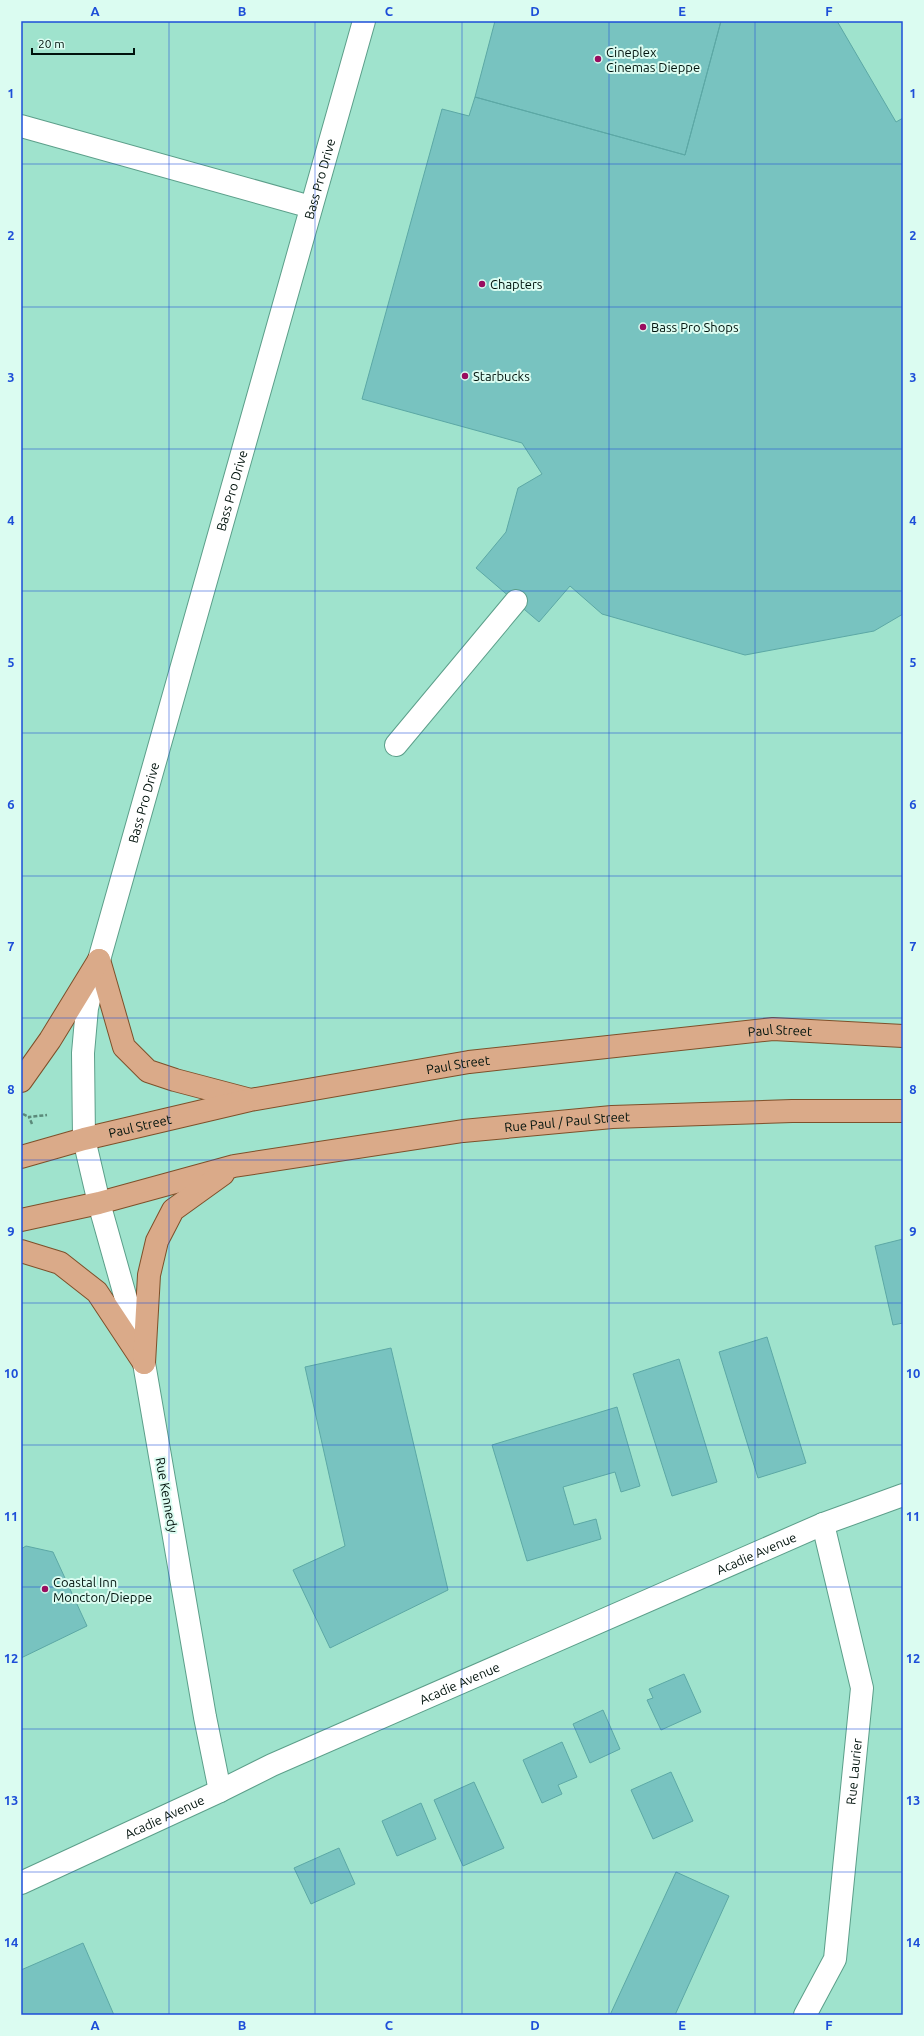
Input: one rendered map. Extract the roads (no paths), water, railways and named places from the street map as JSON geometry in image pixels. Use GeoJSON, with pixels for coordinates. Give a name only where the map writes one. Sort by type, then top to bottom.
{"type":"FeatureCollection","features":[{"type":"Feature","properties":{"kind":"main road"},"geometry":{"type":"LineString","coordinates":[[21,1081],[50,1040],[99,960]]}},
{"type":"Feature","properties":{"kind":"main road"},"geometry":{"type":"LineString","coordinates":[[99,960],[124,1047],[148,1071],[175,1080],[250,1100]]}},
{"type":"Feature","properties":{"kind":"main road","name":"Paul Street"},"geometry":{"type":"LineString","coordinates":[[21,1157],[84,1139],[250,1100],[469,1062],[772,1028],[903,1036]]}},
{"type":"Feature","properties":{"kind":"main road","name":"Rue Paul / Paul Street"},"geometry":{"type":"LineString","coordinates":[[234,1166],[463,1131],[612,1117],[792,1111],[903,1111]]}},
{"type":"Feature","properties":{"kind":"main road"},"geometry":{"type":"LineString","coordinates":[[21,1220],[99,1203],[234,1166]]}},
{"type":"Feature","properties":{"kind":"main road"},"geometry":{"type":"LineString","coordinates":[[144,1362],[149,1275],[157,1242],[173,1210],[234,1166]]}},
{"type":"Feature","properties":{"kind":"main road"},"geometry":{"type":"LineString","coordinates":[[21,1251],[60,1263],[96,1292],[144,1362]]}},
{"type":"Feature","properties":{"kind":"street","name":"Bass Pro Drive"},"geometry":{"type":"LineString","coordinates":[[84,1139],[83,1053],[87,1008],[99,960],[364,21]]}},
{"type":"Feature","properties":{"kind":"street"},"geometry":{"type":"LineString","coordinates":[[21,126],[311,207]]}},
{"type":"Feature","properties":{"kind":"street"},"geometry":{"type":"LineString","coordinates":[[396,745],[516,601]]}},
{"type":"Feature","properties":{"kind":"street","name":"Rue Kennedy"},"geometry":{"type":"LineString","coordinates":[[84,1139],[99,1203],[144,1362],[205,1717],[220,1791]]}},
{"type":"Feature","properties":{"kind":"street","name":"Acadie Avenue"},"geometry":{"type":"LineString","coordinates":[[21,1883],[220,1791],[272,1765],[822,1524],[903,1495]]}},
{"type":"Feature","properties":{"kind":"street","name":"Rue Laurier"},"geometry":{"type":"LineString","coordinates":[[805,2015],[835,1959],[862,1688],[822,1524]]}},
{"type":"Feature","properties":{"kind":"place","name":"Cineplex Cinemas Dieppe"},"geometry":{"type":"Point","coordinates":[598,59]}},
{"type":"Feature","properties":{"kind":"place","name":"Chapters"},"geometry":{"type":"Point","coordinates":[482,284]}},
{"type":"Feature","properties":{"kind":"place","name":"Bass Pro Shops"},"geometry":{"type":"Point","coordinates":[643,327]}},
{"type":"Feature","properties":{"kind":"place","name":"Starbucks"},"geometry":{"type":"Point","coordinates":[465,376]}},
{"type":"Feature","properties":{"kind":"place","name":"Coastal Inn Moncton/Dieppe"},"geometry":{"type":"Point","coordinates":[45,1589]}}]}
